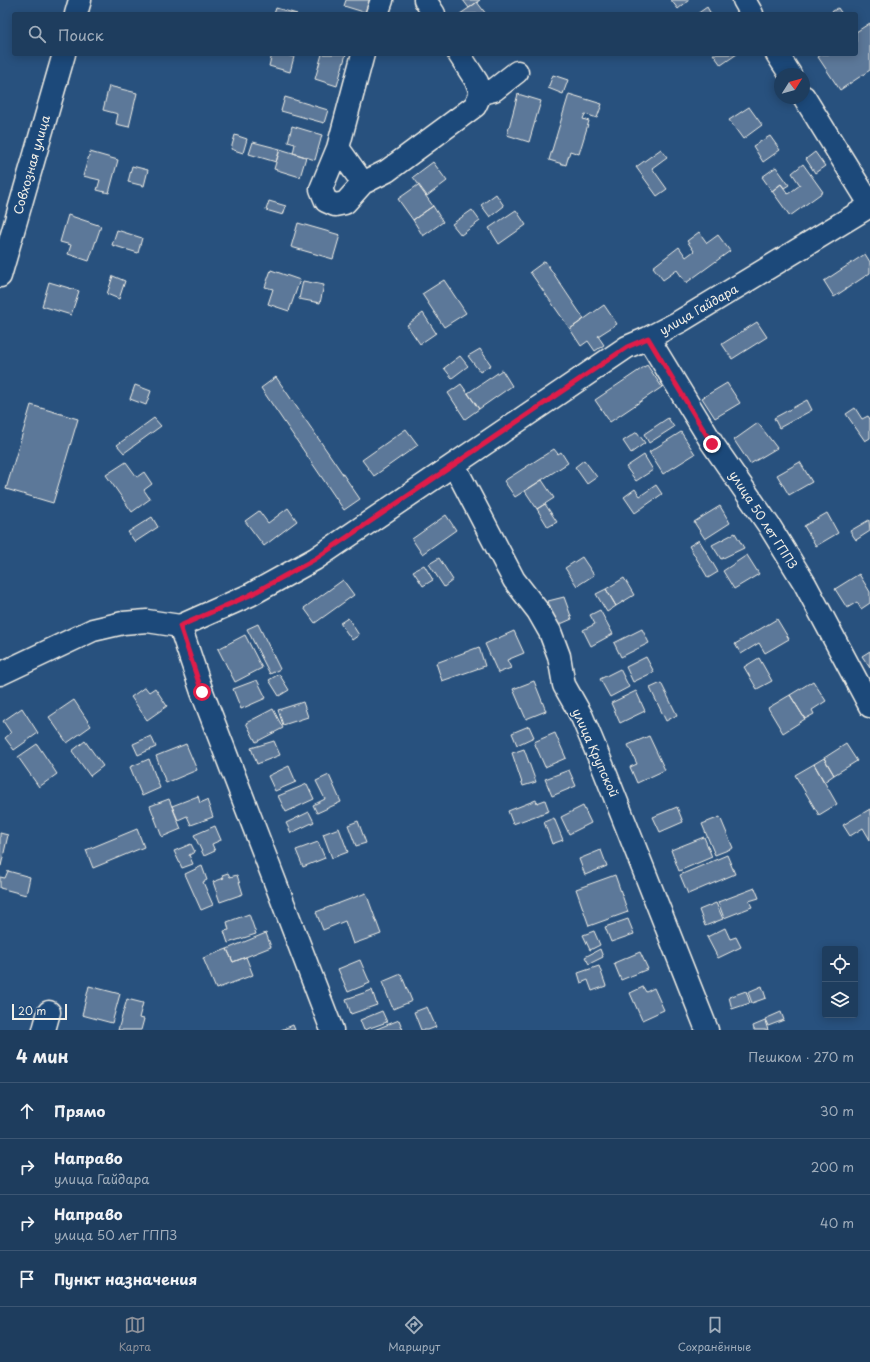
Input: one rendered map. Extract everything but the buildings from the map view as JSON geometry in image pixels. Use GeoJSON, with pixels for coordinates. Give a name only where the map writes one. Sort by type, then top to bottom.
{"type":"FeatureCollection","features":[{"type":"Feature","properties":{"kind":"street"},"geometry":{"type":"LineString","coordinates":[[77,12],[80,0]]}},
{"type":"Feature","properties":{"kind":"street"},"geometry":{"type":"LineString","coordinates":[[378,12],[382,0]]}},
{"type":"Feature","properties":{"kind":"street"},"geometry":{"type":"LineString","coordinates":[[425,0],[433,12]]}},
{"type":"Feature","properties":{"kind":"street"},"geometry":{"type":"LineString","coordinates":[[744,0],[751,12]]}},
{"type":"Feature","properties":{"kind":"street","name":"Совхозная улица"},"geometry":{"type":"LineString","coordinates":[[0,276],[63,56]]}},
{"type":"Feature","properties":{"kind":"street"},"geometry":{"type":"LineString","coordinates":[[362,56],[338,148],[321,189],[326,201],[335,205],[345,204],[363,183],[387,171],[475,106],[481,93],[477,82],[460,56]]}},
{"type":"Feature","properties":{"kind":"street"},"geometry":{"type":"LineString","coordinates":[[778,56],[786,68]]}},
{"type":"Feature","properties":{"kind":"street"},"geometry":{"type":"LineString","coordinates":[[481,93],[494,90],[517,72]]}},
{"type":"Feature","properties":{"kind":"street"},"geometry":{"type":"LineString","coordinates":[[808,104],[870,205]]}},
{"type":"Feature","properties":{"kind":"street"},"geometry":{"type":"LineString","coordinates":[[338,148],[363,183]]}},
{"type":"Feature","properties":{"kind":"street","name":"улица Гайдара"},"geometry":{"type":"LineString","coordinates":[[180,626],[250,595],[315,559],[627,347],[648,338],[746,283],[870,205]]}},
{"type":"Feature","properties":{"kind":"street","name":"улица 50 лет ГППЗ"},"geometry":{"type":"LineString","coordinates":[[648,338],[712,444],[770,527],[805,584],[870,706]]}},
{"type":"Feature","properties":{"kind":"street","name":"улица Крупской"},"geometry":{"type":"LineString","coordinates":[[454,465],[514,580],[538,611],[550,632],[559,656],[564,685],[582,717],[603,767],[707,1030]]}},
{"type":"Feature","properties":{"kind":"street"},"geometry":{"type":"LineString","coordinates":[[0,674],[93,630],[123,623],[147,622],[180,626],[202,692],[332,1030]]}},
{"type":"Feature","properties":{"kind":"route"},"geometry":{"type":"LineString","coordinates":[[202,692],[180,626],[250,595],[315,559],[627,347],[648,338],[712,444]]}}]}
